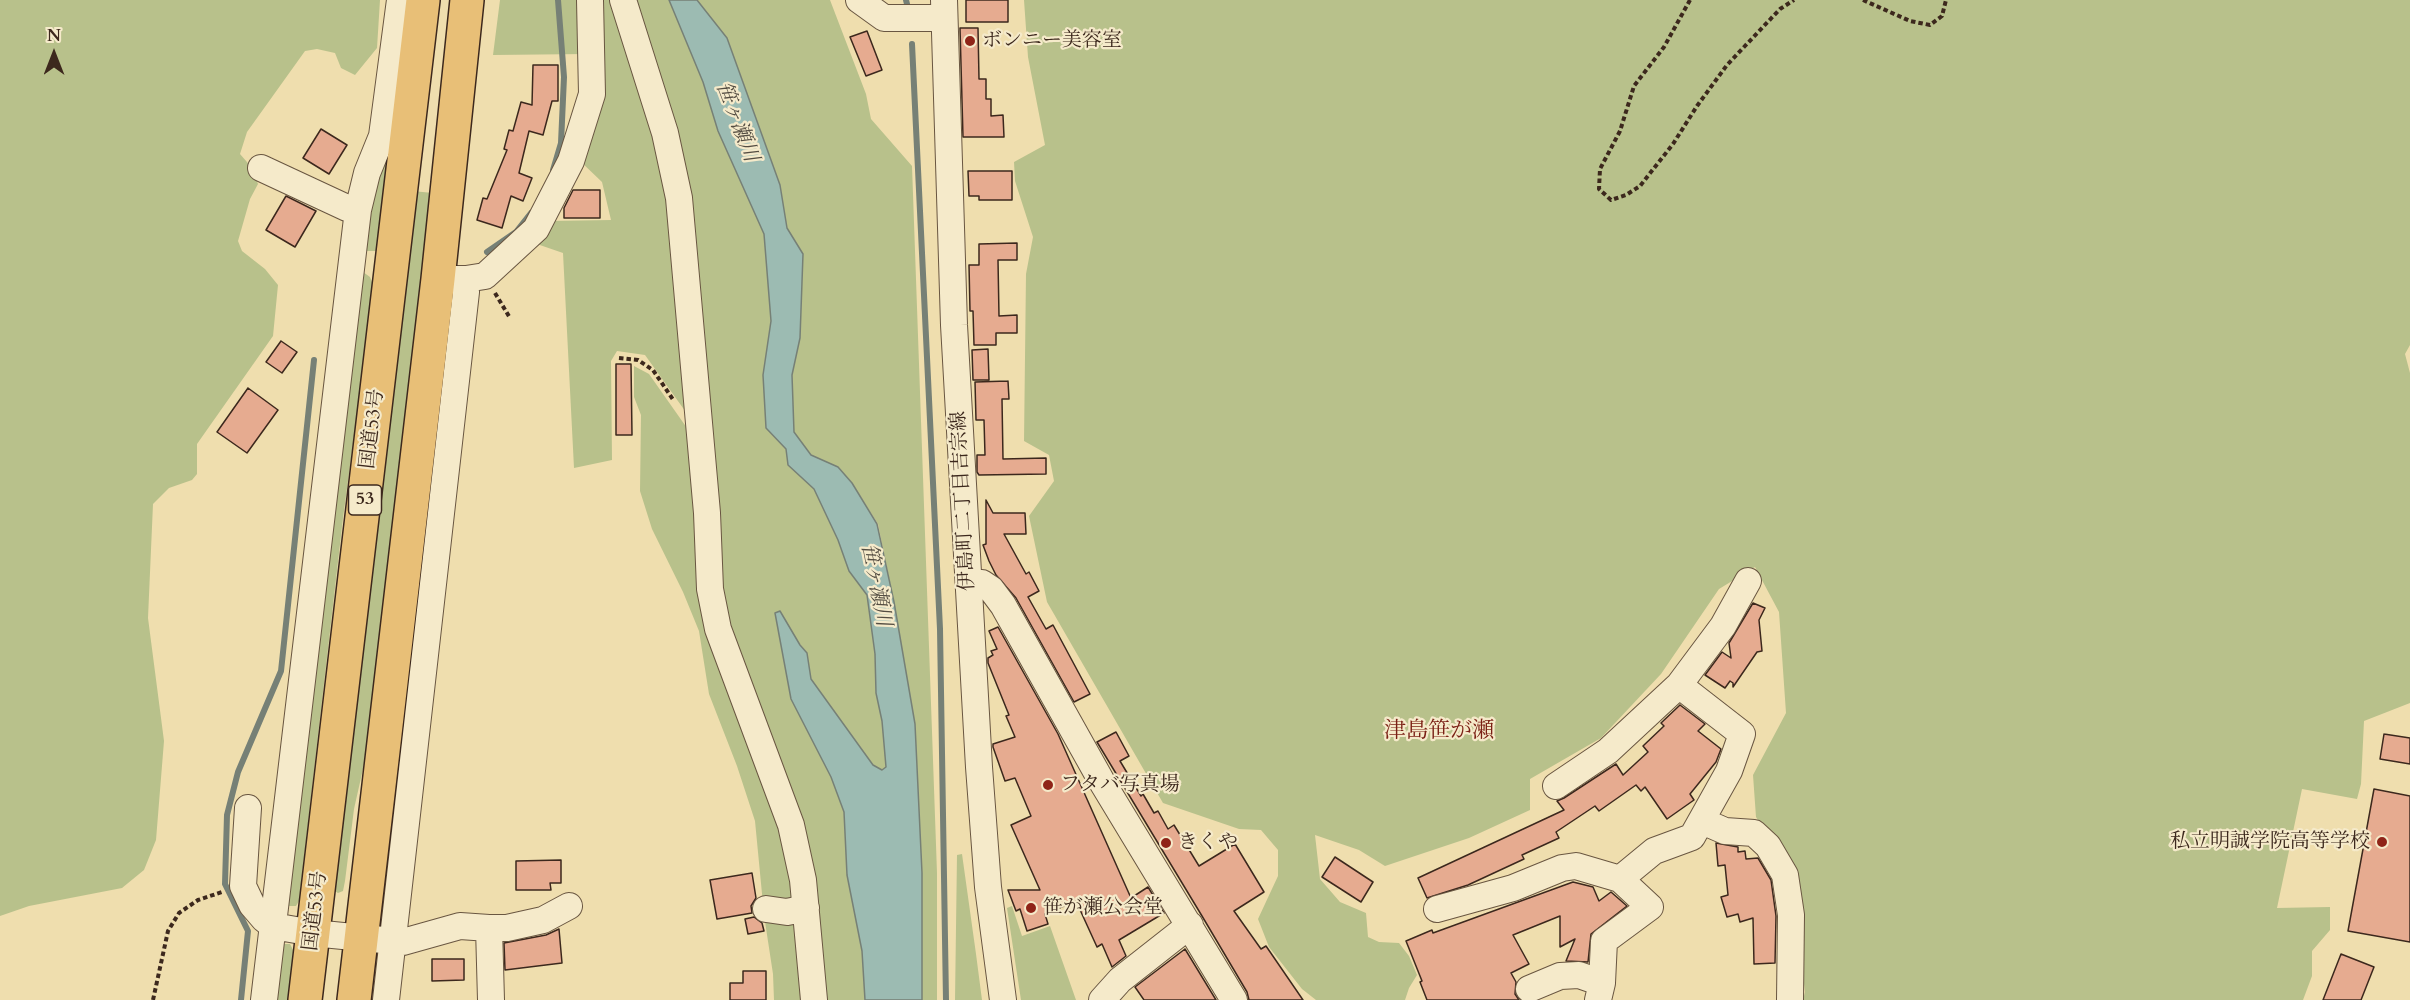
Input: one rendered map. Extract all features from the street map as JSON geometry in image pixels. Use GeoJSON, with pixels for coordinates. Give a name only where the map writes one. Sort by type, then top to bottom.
{"type":"FeatureCollection","features":[{"type":"Feature","properties":{"kind":"highway","name":"国道53号"},"geometry":{"type":"LineString","coordinates":[[305,1000],[423,0]]}},
{"type":"Feature","properties":{"kind":"highway","name":"53"},"geometry":{"type":"LineString","coordinates":[[354,1000],[361,939],[463,278],[467,0]]}},
{"type":"Feature","properties":{"kind":"street"},"geometry":{"type":"LineString","coordinates":[[264,1000],[358,210],[367,173],[382,136],[400,0]]}},
{"type":"Feature","properties":{"kind":"street"},"geometry":{"type":"LineString","coordinates":[[386,1000],[466,292],[463,278],[536,229],[571,161],[592,94],[590,0]]}},
{"type":"Feature","properties":{"kind":"street"},"geometry":{"type":"LineString","coordinates":[[623,0],[665,133],[679,198],[710,589],[718,629],[791,825],[803,880],[814,1000]]}},
{"type":"Feature","properties":{"kind":"street"},"geometry":{"type":"LineString","coordinates":[[866,3],[884,18],[944,9]]}},
{"type":"Feature","properties":{"kind":"street","name":"伊島町二丁目吉宗線"},"geometry":{"type":"LineString","coordinates":[[944,9],[954,325],[985,857],[1003,999]]}},
{"type":"Feature","properties":{"kind":"street"},"geometry":{"type":"LineString","coordinates":[[261,168],[347,208],[358,210]]}},
{"type":"Feature","properties":{"kind":"street"},"geometry":{"type":"LineString","coordinates":[[352,257],[393,261]]}},
{"type":"Feature","properties":{"kind":"street"},"geometry":{"type":"LineString","coordinates":[[1556,786],[1608,751],[1679,685],[1723,626],[1748,581]]}},
{"type":"Feature","properties":{"kind":"street"},"geometry":{"type":"LineString","coordinates":[[969,583],[982,583],[991,589],[1003,605],[1102,782],[1234,1000]]}},
{"type":"Feature","properties":{"kind":"street"},"geometry":{"type":"LineString","coordinates":[[1620,879],[1654,851],[1692,837],[1729,771],[1742,735],[1679,685]]}},
{"type":"Feature","properties":{"kind":"street"},"geometry":{"type":"LineString","coordinates":[[248,808],[243,886],[252,905],[273,926],[361,939],[402,942],[460,926],[507,928],[543,920],[569,906]]}},
{"type":"Feature","properties":{"kind":"street"},"geometry":{"type":"LineString","coordinates":[[1701,821],[1725,831],[1754,834],[1768,846],[1785,875],[1791,915],[1790,1000]]}},
{"type":"Feature","properties":{"kind":"street"},"geometry":{"type":"LineString","coordinates":[[1437,909],[1513,888],[1562,868],[1576,866],[1620,879],[1650,907],[1604,941],[1600,992]]}},
{"type":"Feature","properties":{"kind":"street"},"geometry":{"type":"LineString","coordinates":[[766,909],[787,912],[806,908]]}},
{"type":"Feature","properties":{"kind":"street"},"geometry":{"type":"LineString","coordinates":[[1102,1000],[1120,980],[1190,924]]}},
{"type":"Feature","properties":{"kind":"street"},"geometry":{"type":"LineString","coordinates":[[489,928],[491,1000]]}},
{"type":"Feature","properties":{"kind":"street"},"geometry":{"type":"LineString","coordinates":[[1529,989],[1560,976],[1579,975],[1600,992]]}},
{"type":"Feature","properties":{"kind":"path"},"geometry":{"type":"LineString","coordinates":[[1689,0],[1664,47],[1634,86],[1620,130],[1600,169],[1599,189],[1611,200],[1626,195],[1640,186],[1673,144],[1727,65],[1780,9],[1794,0]]}},
{"type":"Feature","properties":{"kind":"path"},"geometry":{"type":"LineString","coordinates":[[1863,0],[1910,21],[1930,25],[1942,16],[1946,0]]}},
{"type":"Feature","properties":{"kind":"path"},"geometry":{"type":"LineString","coordinates":[[463,278],[510,318]]}},
{"type":"Feature","properties":{"kind":"path"},"geometry":{"type":"LineString","coordinates":[[619,358],[638,360],[653,370],[692,428],[699,433]]}},
{"type":"Feature","properties":{"kind":"path"},"geometry":{"type":"LineString","coordinates":[[153,1000],[168,931],[179,913],[198,900],[222,892]]}},
{"type":"Feature","properties":{"kind":"green space"},"geometry":{"type":"Polygon","coordinates":[[[0,0],[380,0],[377,48],[355,75],[341,68],[335,53],[317,49],[305,51],[247,132],[240,154],[253,169],[258,184],[250,199],[238,241],[242,251],[265,269],[278,285],[273,336],[197,444],[197,474],[192,480],[169,488],[153,504],[148,618],[164,741],[156,840],[144,870],[122,888],[29,906],[0,916],[0,0]]]}},
{"type":"Feature","properties":{"kind":"green space"},"geometry":{"type":"Polygon","coordinates":[[[500,0],[585,0],[586,54],[493,55],[500,0]]]}},
{"type":"Feature","properties":{"kind":"green space"},"geometry":{"type":"Polygon","coordinates":[[[597,0],[619,0],[659,135],[693,422],[645,355],[617,351],[611,361],[612,460],[574,468],[563,253],[534,243],[548,221],[611,220],[602,182],[579,160],[597,0]]]}},
{"type":"Feature","properties":{"kind":"green space"},"geometry":{"type":"Polygon","coordinates":[[[628,0],[669,0],[703,82],[718,131],[764,234],[771,321],[763,375],[766,428],[786,449],[788,465],[814,489],[838,540],[849,571],[867,595],[875,654],[876,693],[882,721],[886,767],[882,770],[873,765],[811,679],[807,653],[775,613],[791,699],[831,777],[844,812],[847,875],[862,951],[865,1000],[818,1000],[808,879],[722,628],[684,195],[628,0]]]}},
{"type":"Feature","properties":{"kind":"green space"},"geometry":{"type":"Polygon","coordinates":[[[697,0],[830,0],[866,94],[871,119],[912,166],[937,873],[937,1000],[922,1000],[922,873],[915,724],[878,524],[852,483],[838,467],[811,455],[794,432],[792,375],[800,338],[803,254],[787,228],[780,185],[727,38],[697,0]]]}},
{"type":"Feature","properties":{"kind":"green space"},"geometry":{"type":"Polygon","coordinates":[[[1024,0],[2410,0],[2410,345],[2405,354],[2410,373],[2410,703],[2364,721],[2361,784],[2357,799],[2302,789],[2277,908],[2330,907],[2330,930],[2312,951],[2312,976],[2303,1000],[1803,1000],[1805,992],[1790,872],[1756,817],[1753,775],[1786,713],[1779,612],[1755,567],[1719,589],[1661,674],[1601,738],[1530,779],[1530,810],[1469,838],[1385,866],[1359,850],[1315,835],[1320,879],[1340,902],[1366,913],[1368,937],[1379,942],[1399,943],[1409,956],[1417,975],[1405,1000],[1316,1000],[1302,989],[1269,947],[1258,919],[1278,876],[1278,850],[1261,830],[1239,829],[1163,803],[1047,602],[1029,516],[1054,481],[1049,455],[1024,441],[1026,274],[1033,237],[1015,181],[1014,162],[1045,145],[1028,57],[1024,0]]]}},
{"type":"Feature","properties":{"kind":"green space"},"geometry":{"type":"Polygon","coordinates":[[[387,151],[395,152],[381,244],[376,251],[367,251],[362,248],[362,243],[371,215],[380,158],[387,151]]]}},
{"type":"Feature","properties":{"kind":"green space"},"geometry":{"type":"Polygon","coordinates":[[[412,191],[433,193],[374,720],[354,809],[343,891],[338,893],[333,890],[412,191]]]}},
{"type":"Feature","properties":{"kind":"green space"},"geometry":{"type":"Polygon","coordinates":[[[363,272],[370,277],[374,287],[343,518],[299,901],[296,906],[289,906],[287,900],[363,272]]]}},
{"type":"Feature","properties":{"kind":"green space"},"geometry":{"type":"Polygon","coordinates":[[[634,366],[649,374],[694,438],[701,513],[761,758],[800,905],[763,904],[755,821],[737,766],[709,694],[699,631],[652,529],[640,491],[641,415],[634,397],[634,366]]]}},
{"type":"Feature","properties":{"kind":"green space"},"geometry":{"type":"Polygon","coordinates":[[[962,854],[982,1000],[955,1000],[957,855],[962,854]]]}},
{"type":"Feature","properties":{"kind":"green space"},"geometry":{"type":"Polygon","coordinates":[[[1012,906],[1022,936],[1050,926],[1076,1000],[1021,1000],[1007,908],[1012,906]]]}},
{"type":"Feature","properties":{"kind":"green space"},"geometry":{"type":"Polygon","coordinates":[[[802,914],[808,1000],[774,1000],[773,974],[764,915],[802,914]]]}},
{"type":"Feature","properties":{"kind":"green space"},"geometry":{"type":"Polygon","coordinates":[[[282,944],[290,944],[294,952],[288,1000],[271,1000],[282,944]]]}},
{"type":"Feature","properties":{"kind":"water","name":"笹ヶ瀬川"},"geometry":{"type":"Polygon","coordinates":[[[669,0],[697,0],[727,38],[780,185],[787,228],[803,254],[800,338],[792,375],[794,432],[811,455],[838,467],[852,483],[877,524],[894,602],[915,724],[922,873],[922,1000],[865,1000],[862,951],[847,875],[844,812],[831,777],[791,699],[775,613],[780,611],[807,653],[811,679],[873,765],[882,770],[886,767],[882,721],[876,693],[875,654],[867,595],[849,571],[838,540],[814,489],[788,465],[786,449],[766,428],[763,375],[771,321],[764,234],[718,131],[703,82],[669,0]]]}},
{"type":"Feature","properties":{"kind":"building"},"geometry":{"type":"Polygon","coordinates":[[[966,0],[1008,0],[1008,22],[966,22],[966,0]]]}},
{"type":"Feature","properties":{"kind":"building"},"geometry":{"type":"Polygon","coordinates":[[[960,28],[978,28],[979,79],[986,79],[986,99],[991,99],[991,116],[1003,115],[1004,137],[963,137],[960,28]]]}},
{"type":"Feature","properties":{"kind":"building"},"geometry":{"type":"Polygon","coordinates":[[[867,31],[882,70],[866,76],[850,37],[867,31]]]}},
{"type":"Feature","properties":{"kind":"building"},"geometry":{"type":"Polygon","coordinates":[[[533,65],[558,65],[558,101],[552,101],[543,135],[529,131],[519,173],[532,178],[523,201],[511,196],[502,228],[477,220],[483,198],[487,199],[507,150],[504,149],[509,130],[513,131],[521,102],[532,105],[533,65]]]}},
{"type":"Feature","properties":{"kind":"building"},"geometry":{"type":"Polygon","coordinates":[[[321,129],[347,145],[329,174],[303,158],[321,129]]]}},
{"type":"Feature","properties":{"kind":"building"},"geometry":{"type":"Polygon","coordinates":[[[968,171],[1012,171],[1012,200],[979,200],[979,196],[969,196],[968,171]]]}},
{"type":"Feature","properties":{"kind":"building"},"geometry":{"type":"Polygon","coordinates":[[[573,190],[600,190],[600,218],[564,218],[564,208],[573,190]]]}},
{"type":"Feature","properties":{"kind":"building"},"geometry":{"type":"Polygon","coordinates":[[[286,196],[316,211],[295,247],[266,230],[286,196]]]}},
{"type":"Feature","properties":{"kind":"building"},"geometry":{"type":"Polygon","coordinates":[[[1017,243],[1017,260],[998,260],[999,316],[1017,315],[1017,333],[996,333],[996,345],[974,345],[973,311],[970,311],[969,265],[979,265],[979,244],[1017,243]]]}},
{"type":"Feature","properties":{"kind":"building"},"geometry":{"type":"Polygon","coordinates":[[[281,341],[297,352],[282,373],[266,362],[281,341]]]}},
{"type":"Feature","properties":{"kind":"building"},"geometry":{"type":"Polygon","coordinates":[[[988,349],[989,380],[973,380],[972,350],[988,349]]]}},
{"type":"Feature","properties":{"kind":"building"},"geometry":{"type":"Polygon","coordinates":[[[616,364],[631,364],[632,435],[616,435],[616,364]]]}},
{"type":"Feature","properties":{"kind":"building"},"geometry":{"type":"Polygon","coordinates":[[[1008,381],[1009,399],[1002,399],[1003,459],[1046,458],[1046,474],[979,475],[977,472],[977,455],[985,455],[984,420],[976,420],[975,382],[1008,381]]]}},
{"type":"Feature","properties":{"kind":"building"},"geometry":{"type":"Polygon","coordinates":[[[248,388],[278,410],[247,453],[217,432],[248,388]]]}},
{"type":"Feature","properties":{"kind":"building"},"geometry":{"type":"Polygon","coordinates":[[[986,500],[993,513],[1025,513],[1026,534],[1004,534],[1026,574],[1029,572],[1039,591],[1028,597],[1046,629],[1053,625],[1090,694],[1074,702],[1016,598],[996,575],[989,561],[983,545],[986,544],[986,500]]]}},
{"type":"Feature","properties":{"kind":"building"},"geometry":{"type":"Polygon","coordinates":[[[1753,603],[1765,608],[1759,620],[1762,651],[1757,652],[1733,687],[1730,681],[1725,688],[1705,675],[1722,652],[1731,658],[1729,643],[1753,603]]]}},
{"type":"Feature","properties":{"kind":"building"},"geometry":{"type":"Polygon","coordinates":[[[998,627],[1058,734],[1131,898],[1148,887],[1164,913],[1119,940],[1126,956],[1112,967],[1102,944],[1097,947],[1076,901],[1045,914],[1048,924],[1027,931],[1020,909],[1016,911],[1008,890],[1040,890],[1011,825],[1031,816],[1015,778],[1005,781],[993,747],[993,744],[1015,737],[1006,716],[1009,715],[988,663],[988,658],[993,655],[991,651],[997,649],[989,631],[998,627]]]}},
{"type":"Feature","properties":{"kind":"building"},"geometry":{"type":"Polygon","coordinates":[[[1680,705],[1705,724],[1698,731],[1721,749],[1716,762],[1690,794],[1694,800],[1667,819],[1645,787],[1641,791],[1636,785],[1599,811],[1595,806],[1556,832],[1559,838],[1522,855],[1524,859],[1468,885],[1427,898],[1418,878],[1564,810],[1557,801],[1616,764],[1623,775],[1648,752],[1643,746],[1664,726],[1661,723],[1680,705]]]}},
{"type":"Feature","properties":{"kind":"building"},"geometry":{"type":"Polygon","coordinates":[[[1116,732],[1129,756],[1120,761],[1141,796],[1143,794],[1154,813],[1158,811],[1168,829],[1174,825],[1199,866],[1235,844],[1264,892],[1234,911],[1261,949],[1266,946],[1303,1000],[1249,1000],[1247,992],[1097,742],[1116,732]]]}},
{"type":"Feature","properties":{"kind":"building"},"geometry":{"type":"Polygon","coordinates":[[[2384,734],[2410,738],[2410,764],[2380,759],[2384,734]]]}},
{"type":"Feature","properties":{"kind":"building"},"geometry":{"type":"Polygon","coordinates":[[[2374,789],[2410,796],[2410,942],[2348,931],[2374,789]]]}},
{"type":"Feature","properties":{"kind":"building"},"geometry":{"type":"Polygon","coordinates":[[[1716,843],[1738,847],[1738,852],[1745,851],[1746,859],[1758,858],[1771,880],[1776,916],[1775,963],[1754,964],[1753,918],[1740,922],[1738,914],[1727,917],[1721,897],[1728,895],[1725,865],[1718,866],[1716,843]]]}},
{"type":"Feature","properties":{"kind":"building"},"geometry":{"type":"Polygon","coordinates":[[[1335,857],[1373,882],[1361,902],[1322,877],[1335,857]]]}},
{"type":"Feature","properties":{"kind":"building"},"geometry":{"type":"Polygon","coordinates":[[[561,860],[561,883],[550,883],[551,890],[516,890],[516,861],[561,860]]]}},
{"type":"Feature","properties":{"kind":"building"},"geometry":{"type":"Polygon","coordinates":[[[752,873],[756,898],[751,906],[752,913],[717,919],[710,880],[752,873]]]}},
{"type":"Feature","properties":{"kind":"building"},"geometry":{"type":"Polygon","coordinates":[[[1573,882],[1593,887],[1599,901],[1611,892],[1627,906],[1591,934],[1588,962],[1566,961],[1575,939],[1560,947],[1560,916],[1513,935],[1529,964],[1511,973],[1516,982],[1515,994],[1519,1000],[1427,1000],[1406,941],[1573,882]]]}},
{"type":"Feature","properties":{"kind":"building"},"geometry":{"type":"Polygon","coordinates":[[[754,917],[762,923],[764,931],[748,934],[745,919],[754,917]]]}},
{"type":"Feature","properties":{"kind":"building"},"geometry":{"type":"Polygon","coordinates":[[[559,929],[562,963],[505,970],[504,943],[546,935],[559,929]]]}},
{"type":"Feature","properties":{"kind":"building"},"geometry":{"type":"Polygon","coordinates":[[[1185,949],[1216,1000],[1144,1000],[1135,987],[1185,949]]]}},
{"type":"Feature","properties":{"kind":"building"},"geometry":{"type":"Polygon","coordinates":[[[2341,954],[2374,967],[2361,1000],[2323,1000],[2341,954]]]}},
{"type":"Feature","properties":{"kind":"building"},"geometry":{"type":"Polygon","coordinates":[[[432,959],[464,959],[464,980],[432,981],[432,959]]]}},
{"type":"Feature","properties":{"kind":"building"},"geometry":{"type":"Polygon","coordinates":[[[743,971],[766,971],[766,1000],[730,1000],[730,983],[743,983],[743,971]]]}},
{"type":"Feature","properties":{"kind":"waterway"},"geometry":{"type":"LineString","coordinates":[[553,170],[561,143],[564,77],[558,0]]}},
{"type":"Feature","properties":{"kind":"waterway"},"geometry":{"type":"LineString","coordinates":[[906,0],[907,4]]}},
{"type":"Feature","properties":{"kind":"waterway"},"geometry":{"type":"LineString","coordinates":[[912,44],[940,629],[946,1000]]}},
{"type":"Feature","properties":{"kind":"waterway"},"geometry":{"type":"LineString","coordinates":[[487,252],[516,232],[531,213]]}},
{"type":"Feature","properties":{"kind":"waterway"},"geometry":{"type":"LineString","coordinates":[[241,1000],[248,931],[225,884],[227,815],[238,772],[281,671],[314,360]]}},
{"type":"Feature","properties":{"kind":"place","name":"ボンニー美容室"},"geometry":{"type":"Point","coordinates":[970,41]}},
{"type":"Feature","properties":{"kind":"place","name":"フタバ写真場"},"geometry":{"type":"Point","coordinates":[1048,785]}},
{"type":"Feature","properties":{"kind":"place","name":"私立明誠学院高等学校"},"geometry":{"type":"Point","coordinates":[2382,842]}},
{"type":"Feature","properties":{"kind":"place","name":"きくや"},"geometry":{"type":"Point","coordinates":[1166,843]}},
{"type":"Feature","properties":{"kind":"place","name":"笹が瀬公会堂"},"geometry":{"type":"Point","coordinates":[1031,908]}},
{"type":"Feature","properties":{"kind":"district","name":"津島笹が瀬"},"geometry":{"type":"Point","coordinates":[1439,732]}}]}
